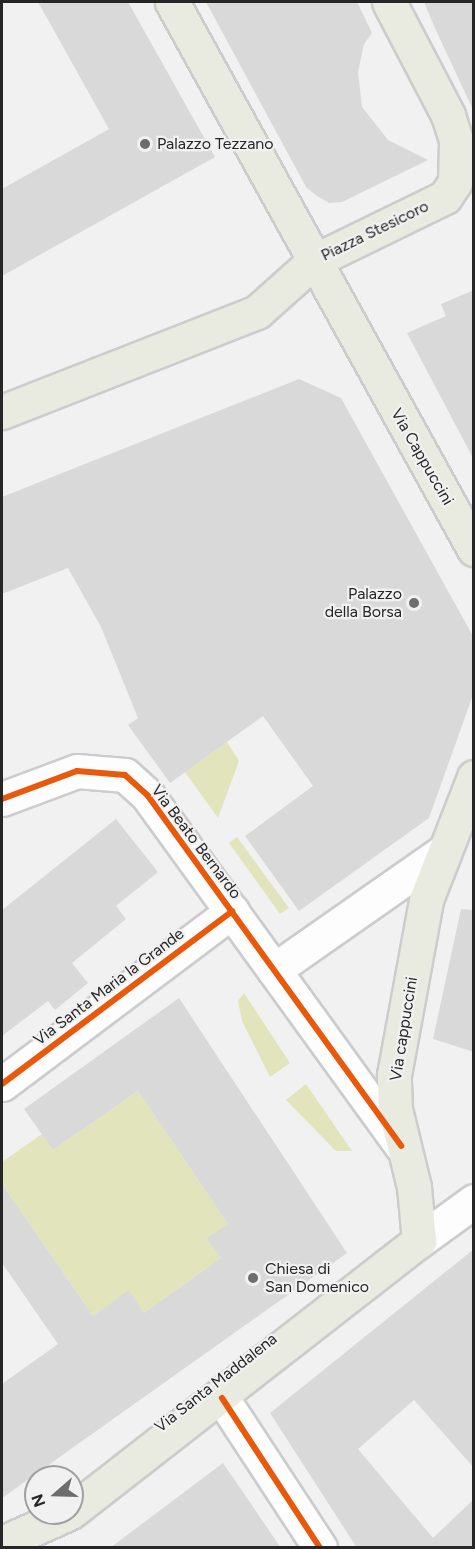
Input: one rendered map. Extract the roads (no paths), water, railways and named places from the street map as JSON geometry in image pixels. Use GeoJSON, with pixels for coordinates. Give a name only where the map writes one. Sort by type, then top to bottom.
{"type":"FeatureCollection","features":[{"type":"Feature","properties":{"kind":"main road","name":"Piazza Stesicoro"},"geometry":{"type":"LineString","coordinates":[[172,2],[314,261],[445,197],[455,182],[459,161],[448,115],[389,2]]}},
{"type":"Feature","properties":{"kind":"main road","name":"Via Cappuccini"},"geometry":{"type":"LineString","coordinates":[[314,261],[370,366],[474,549]]}},
{"type":"Feature","properties":{"kind":"main road"},"geometry":{"type":"LineString","coordinates":[[15,406],[257,312],[314,261]]}},
{"type":"Feature","properties":{"kind":"main road"},"geometry":{"type":"LineString","coordinates":[[441,853],[474,777]]}},
{"type":"Feature","properties":{"kind":"main road","name":"Via cappuccini"},"geometry":{"type":"LineString","coordinates":[[419,1241],[414,1187],[401,1146],[394,1075],[426,900],[441,853]]}},
{"type":"Feature","properties":{"kind":"main road","name":"Via Santa Maddalena"},"geometry":{"type":"LineString","coordinates":[[84,1502],[222,1398],[419,1241]]}},
{"type":"Feature","properties":{"kind":"main road","name":"Via Santa Maddalena"},"geometry":{"type":"LineString","coordinates":[[2,1543],[44,1525]]}},
{"type":"Feature","properties":{"kind":"street","name":"Via Beato Bernardo"},"geometry":{"type":"LineString","coordinates":[[2,799],[77,771],[125,775],[148,795],[401,1146]]}},
{"type":"Feature","properties":{"kind":"street"},"geometry":{"type":"LineString","coordinates":[[265,957],[441,853]]}},
{"type":"Feature","properties":{"kind":"street","name":"Via Santa Maria la Grande"},"geometry":{"type":"LineString","coordinates":[[2,1084],[232,911]]}},
{"type":"Feature","properties":{"kind":"street"},"geometry":{"type":"LineString","coordinates":[[419,1241],[474,1201]]}},
{"type":"Feature","properties":{"kind":"street"},"geometry":{"type":"LineString","coordinates":[[222,1398],[320,1548]]}},
{"type":"Feature","properties":{"kind":"place","name":"Palazzo Tezzano"},"geometry":{"type":"Point","coordinates":[145,144]}},
{"type":"Feature","properties":{"kind":"place","name":"Palazzo della Borsa"},"geometry":{"type":"Point","coordinates":[414,603]}},
{"type":"Feature","properties":{"kind":"place","name":"Chiesa di San Domenico"},"geometry":{"type":"Point","coordinates":[253,1278]}}]}
